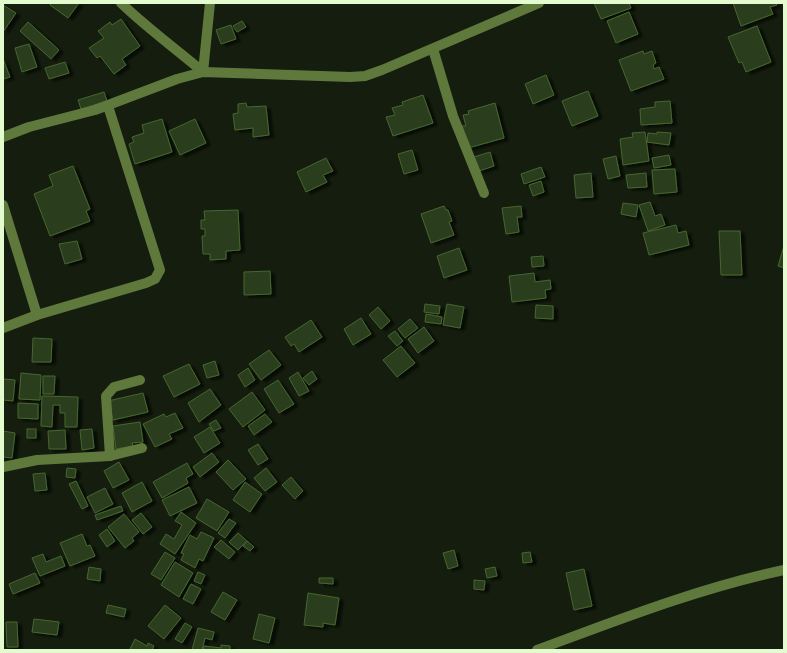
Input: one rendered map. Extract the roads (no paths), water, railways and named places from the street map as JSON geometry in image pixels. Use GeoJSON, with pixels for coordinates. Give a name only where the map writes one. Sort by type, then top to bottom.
{"type":"FeatureCollection","features":[{"type":"Feature","properties":{"kind":"street"},"geometry":{"type":"LineString","coordinates":[[121,3],[142,23],[176,48],[203,72]]}},
{"type":"Feature","properties":{"kind":"street"},"geometry":{"type":"LineString","coordinates":[[203,72],[210,3]]}},
{"type":"Feature","properties":{"kind":"street"},"geometry":{"type":"LineString","coordinates":[[3,137],[29,127],[108,106],[177,79],[203,72],[350,77],[365,76],[433,49],[539,3]]}},
{"type":"Feature","properties":{"kind":"street"},"geometry":{"type":"LineString","coordinates":[[433,49],[453,116],[484,193]]}},
{"type":"Feature","properties":{"kind":"street"},"geometry":{"type":"LineString","coordinates":[[3,328],[36,315],[146,283],[155,279],[160,270],[108,106]]}},
{"type":"Feature","properties":{"kind":"street"},"geometry":{"type":"LineString","coordinates":[[3,206],[36,315]]}},
{"type":"Feature","properties":{"kind":"street"},"geometry":{"type":"LineString","coordinates":[[110,456],[106,396],[119,384],[140,380]]}},
{"type":"Feature","properties":{"kind":"street"},"geometry":{"type":"LineString","coordinates":[[3,468],[37,460],[110,456],[142,448]]}},
{"type":"Feature","properties":{"kind":"street"},"geometry":{"type":"LineString","coordinates":[[537,650],[635,614],[740,580],[784,570]]}}]}
